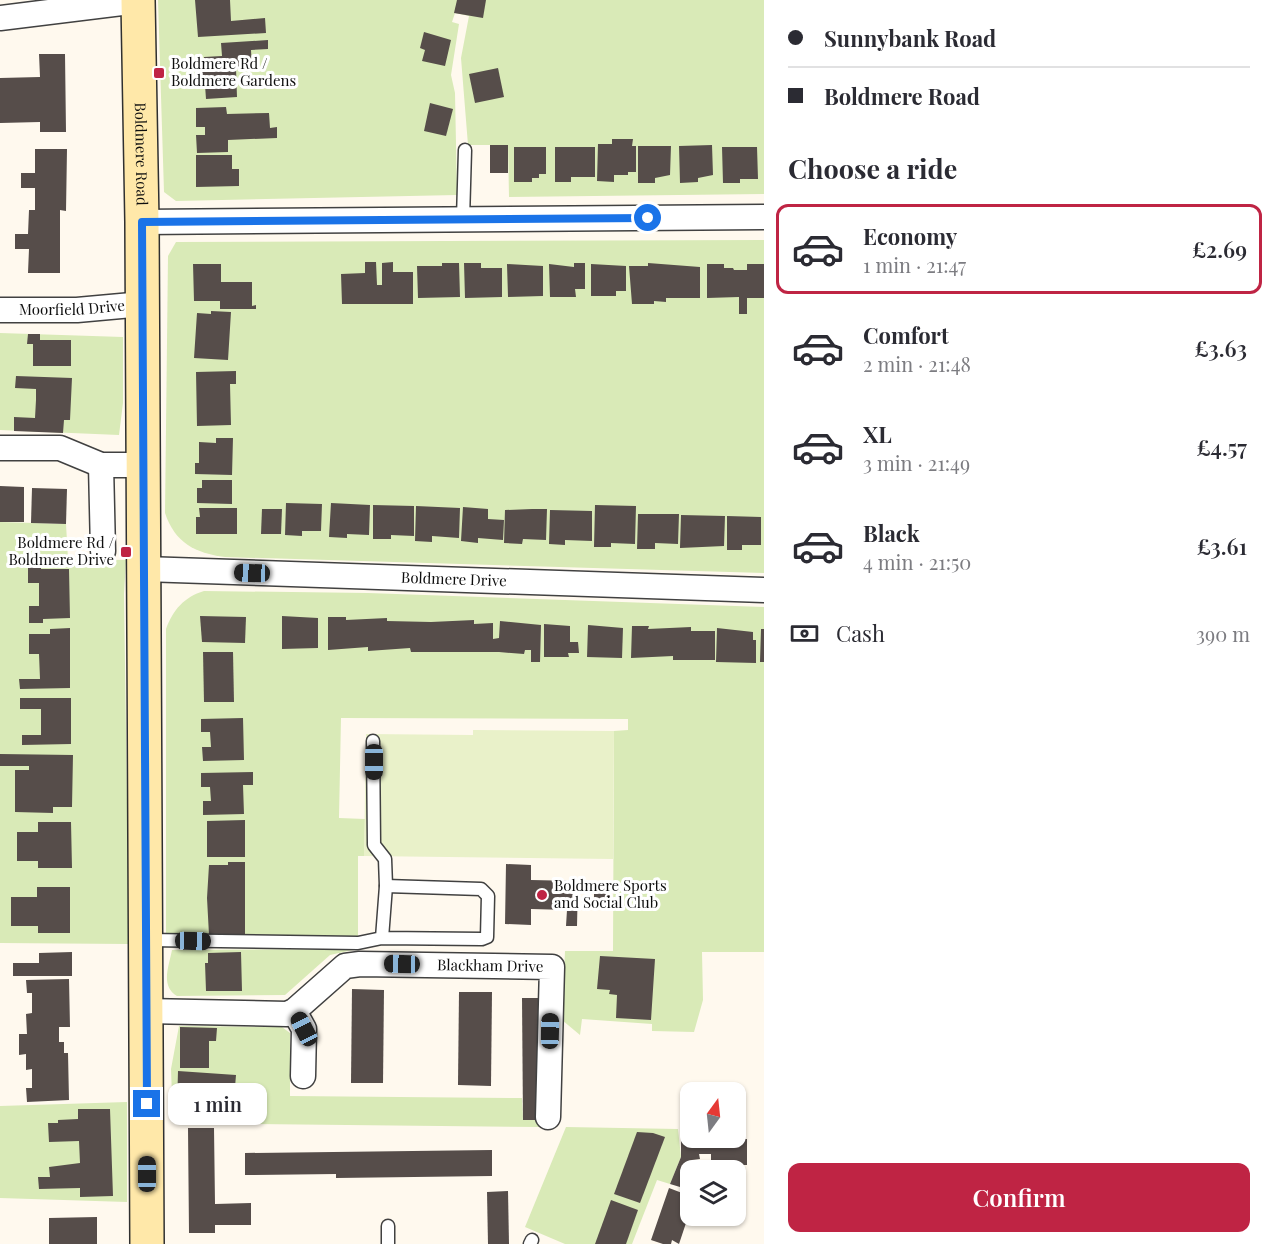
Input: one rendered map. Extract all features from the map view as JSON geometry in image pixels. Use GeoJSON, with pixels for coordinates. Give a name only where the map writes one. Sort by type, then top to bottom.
{"type":"FeatureCollection","features":[{"type":"Feature","properties":{"kind":"main road","name":"Boldmere Road"},"geometry":{"type":"LineString","coordinates":[[138,1],[143,304],[147,1244]]}},
{"type":"Feature","properties":{"kind":"street"},"geometry":{"type":"LineString","coordinates":[[0,18],[138,1]]}},
{"type":"Feature","properties":{"kind":"street"},"geometry":{"type":"LineString","coordinates":[[142,222],[764,216]]}},
{"type":"Feature","properties":{"kind":"street","name":"Moorfield Drive"},"geometry":{"type":"LineString","coordinates":[[0,310],[77,310],[143,304]]}},
{"type":"Feature","properties":{"kind":"street"},"geometry":{"type":"LineString","coordinates":[[0,447],[60,448],[101,465],[144,465]]}},
{"type":"Feature","properties":{"kind":"street"},"geometry":{"type":"LineString","coordinates":[[101,465],[103,550]]}},
{"type":"Feature","properties":{"kind":"street","name":"Boldmere Drive"},"geometry":{"type":"LineString","coordinates":[[144,569],[764,590]]}},
{"type":"Feature","properties":{"kind":"street","name":"Blackham Drive"},"geometry":{"type":"LineString","coordinates":[[294,1011],[345,966],[360,964],[552,967],[548,1117]]}},
{"type":"Feature","properties":{"kind":"street"},"geometry":{"type":"LineString","coordinates":[[146,1011],[287,1014],[294,1011],[304,1029],[303,1076]]}},
{"type":"Feature","properties":{"kind":"lane"},"geometry":{"type":"LineString","coordinates":[[463,219],[465,150]]}},
{"type":"Feature","properties":{"kind":"lane"},"geometry":{"type":"LineString","coordinates":[[374,741],[374,845],[385,859],[386,886],[382,938]]}},
{"type":"Feature","properties":{"kind":"lane"},"geometry":{"type":"LineString","coordinates":[[146,940],[358,943],[382,938],[482,939],[487,937],[486,892],[386,886]]}},
{"type":"Feature","properties":{"kind":"lane"},"geometry":{"type":"LineString","coordinates":[[388,1226],[388,1244]]}},
{"type":"Feature","properties":{"kind":"green space"},"geometry":{"type":"Polygon","coordinates":[[[158,0],[764,0],[764,194],[509,197],[508,145],[468,145],[461,58],[469,16],[455,13],[452,22],[459,24],[451,75],[455,93],[457,195],[176,201],[164,192],[158,0]]]}},
{"type":"Feature","properties":{"kind":"green space"},"geometry":{"type":"Polygon","coordinates":[[[764,240],[764,573],[225,557],[204,553],[188,545],[180,539],[169,523],[165,513],[168,256],[176,242],[764,240]]]}},
{"type":"Feature","properties":{"kind":"green space"},"geometry":{"type":"Polygon","coordinates":[[[0,333],[123,337],[123,403],[119,435],[0,430],[0,333]]]}},
{"type":"Feature","properties":{"kind":"green space"},"geometry":{"type":"Polygon","coordinates":[[[0,522],[66,524],[68,559],[126,560],[124,594],[129,944],[0,943],[0,522]]]}},
{"type":"Feature","properties":{"kind":"green space"},"geometry":{"type":"Polygon","coordinates":[[[204,591],[368,593],[764,607],[764,952],[702,952],[703,1000],[694,1032],[652,1031],[652,1024],[582,1019],[580,1035],[562,1020],[565,951],[613,951],[614,731],[628,730],[628,719],[341,718],[339,818],[365,819],[364,856],[358,856],[358,938],[166,936],[166,629],[180,605],[204,591]]]}},
{"type":"Feature","properties":{"kind":"green space"},"geometry":{"type":"Polygon","coordinates":[[[473,730],[614,731],[613,859],[364,856],[366,734],[473,735],[473,730]]]}},
{"type":"Feature","properties":{"kind":"green space"},"geometry":{"type":"Polygon","coordinates":[[[357,949],[330,955],[285,995],[177,996],[172,992],[167,981],[172,950],[357,949]]]}},
{"type":"Feature","properties":{"kind":"green space"},"geometry":{"type":"Polygon","coordinates":[[[179,1026],[282,1027],[290,1033],[290,1096],[522,1098],[523,1120],[540,1120],[540,1127],[173,1123],[171,1069],[179,1026]]]}},
{"type":"Feature","properties":{"kind":"green space"},"geometry":{"type":"Polygon","coordinates":[[[127,1102],[127,1202],[0,1198],[0,1106],[127,1102]]]}},
{"type":"Feature","properties":{"kind":"green space"},"geometry":{"type":"Polygon","coordinates":[[[566,1127],[678,1129],[681,1157],[670,1184],[657,1180],[632,1244],[565,1244],[525,1227],[566,1127]]]}},
{"type":"Feature","properties":{"kind":"building"},"geometry":{"type":"Polygon","coordinates":[[[195,0],[230,0],[231,21],[265,18],[266,33],[198,37],[195,0]]]}},
{"type":"Feature","properties":{"kind":"building"},"geometry":{"type":"Polygon","coordinates":[[[457,0],[486,0],[483,18],[454,13],[457,0]]]}},
{"type":"Feature","properties":{"kind":"building"},"geometry":{"type":"Polygon","coordinates":[[[424,32],[451,40],[445,66],[422,61],[425,50],[420,48],[424,32]]]}},
{"type":"Feature","properties":{"kind":"building"},"geometry":{"type":"Polygon","coordinates":[[[268,40],[268,49],[251,50],[252,68],[236,69],[237,97],[206,99],[205,85],[201,86],[200,68],[205,68],[204,57],[222,56],[221,43],[268,40]]]}},
{"type":"Feature","properties":{"kind":"building"},"geometry":{"type":"Polygon","coordinates":[[[39,54],[65,54],[66,132],[40,132],[40,122],[0,123],[0,78],[40,77],[39,54]]]}},
{"type":"Feature","properties":{"kind":"building"},"geometry":{"type":"Polygon","coordinates":[[[498,68],[504,97],[475,103],[469,74],[498,68]]]}},
{"type":"Feature","properties":{"kind":"building"},"geometry":{"type":"Polygon","coordinates":[[[430,103],[453,109],[446,136],[424,131],[430,103]]]}},
{"type":"Feature","properties":{"kind":"building"},"geometry":{"type":"Polygon","coordinates":[[[226,107],[227,114],[269,113],[270,128],[277,127],[277,138],[228,140],[228,152],[197,153],[196,135],[205,135],[205,127],[196,127],[196,108],[226,107]]]}},
{"type":"Feature","properties":{"kind":"building"},"geometry":{"type":"Polygon","coordinates":[[[612,139],[633,139],[632,146],[636,146],[636,172],[628,172],[628,175],[614,175],[614,182],[597,181],[598,144],[612,144],[612,139]]]}},
{"type":"Feature","properties":{"kind":"building"},"geometry":{"type":"Polygon","coordinates":[[[490,145],[508,145],[508,173],[490,173],[490,145]]]}},
{"type":"Feature","properties":{"kind":"building"},"geometry":{"type":"Polygon","coordinates":[[[712,145],[713,175],[698,178],[698,182],[680,183],[679,146],[712,145]]]}},
{"type":"Feature","properties":{"kind":"building"},"geometry":{"type":"Polygon","coordinates":[[[638,146],[671,146],[670,175],[655,178],[655,183],[638,183],[638,146]]]}},
{"type":"Feature","properties":{"kind":"building"},"geometry":{"type":"Polygon","coordinates":[[[514,147],[546,147],[546,174],[539,174],[539,178],[532,178],[532,182],[514,182],[514,147]]]}},
{"type":"Feature","properties":{"kind":"building"},"geometry":{"type":"Polygon","coordinates":[[[555,147],[595,147],[595,177],[571,177],[571,182],[555,182],[555,147]]]}},
{"type":"Feature","properties":{"kind":"building"},"geometry":{"type":"Polygon","coordinates":[[[722,147],[757,147],[758,179],[740,179],[740,183],[723,183],[722,147]]]}},
{"type":"Feature","properties":{"kind":"building"},"geometry":{"type":"Polygon","coordinates":[[[35,149],[67,149],[66,211],[60,210],[60,273],[28,273],[29,249],[15,249],[15,234],[28,234],[29,210],[35,210],[35,188],[21,188],[21,173],[35,173],[35,149]]]}},
{"type":"Feature","properties":{"kind":"building"},"geometry":{"type":"Polygon","coordinates":[[[196,155],[232,155],[232,169],[239,169],[239,186],[196,187],[196,155]]]}},
{"type":"Feature","properties":{"kind":"building"},"geometry":{"type":"Polygon","coordinates":[[[365,262],[376,262],[377,285],[382,285],[382,263],[393,262],[393,272],[413,272],[413,304],[342,304],[341,274],[365,273],[365,262]]]}},
{"type":"Feature","properties":{"kind":"building"},"geometry":{"type":"Polygon","coordinates":[[[442,263],[459,263],[460,297],[418,298],[417,266],[442,266],[442,263]]]}},
{"type":"Feature","properties":{"kind":"building"},"geometry":{"type":"Polygon","coordinates":[[[464,263],[481,263],[481,268],[502,268],[502,297],[465,298],[464,263]]]}},
{"type":"Feature","properties":{"kind":"building"},"geometry":{"type":"Polygon","coordinates":[[[574,263],[585,263],[585,289],[575,289],[576,297],[550,297],[549,264],[574,267],[574,263]]]}},
{"type":"Feature","properties":{"kind":"building"},"geometry":{"type":"Polygon","coordinates":[[[648,263],[700,267],[700,298],[666,298],[666,302],[632,304],[629,266],[648,266],[648,263]]]}},
{"type":"Feature","properties":{"kind":"building"},"geometry":{"type":"Polygon","coordinates":[[[193,264],[221,264],[221,282],[252,282],[252,306],[256,305],[256,309],[220,309],[220,301],[194,301],[193,264]]]}},
{"type":"Feature","properties":{"kind":"building"},"geometry":{"type":"Polygon","coordinates":[[[507,264],[543,266],[543,296],[508,297],[507,264]]]}},
{"type":"Feature","properties":{"kind":"building"},"geometry":{"type":"Polygon","coordinates":[[[591,264],[626,266],[626,291],[616,291],[616,296],[591,296],[591,264]]]}},
{"type":"Feature","properties":{"kind":"building"},"geometry":{"type":"Polygon","coordinates":[[[707,264],[724,264],[724,268],[747,270],[747,264],[764,264],[764,298],[747,298],[747,314],[739,314],[739,297],[707,298],[707,264]]]}},
{"type":"Feature","properties":{"kind":"building"},"geometry":{"type":"Polygon","coordinates":[[[211,311],[231,312],[228,360],[194,358],[197,313],[211,314],[211,311]]]}},
{"type":"Feature","properties":{"kind":"building"},"geometry":{"type":"Polygon","coordinates":[[[28,334],[40,334],[40,340],[71,340],[71,366],[33,366],[33,344],[27,344],[28,334]]]}},
{"type":"Feature","properties":{"kind":"building"},"geometry":{"type":"Polygon","coordinates":[[[236,371],[236,384],[230,384],[231,425],[197,426],[196,372],[236,371]]]}},
{"type":"Feature","properties":{"kind":"building"},"geometry":{"type":"Polygon","coordinates":[[[16,376],[72,378],[70,420],[64,420],[63,433],[14,431],[14,417],[35,418],[36,400],[36,389],[15,388],[16,376]]]}},
{"type":"Feature","properties":{"kind":"building"},"geometry":{"type":"Polygon","coordinates":[[[216,438],[233,438],[232,475],[195,474],[195,463],[199,463],[199,442],[216,443],[216,438]]]}},
{"type":"Feature","properties":{"kind":"building"},"geometry":{"type":"Polygon","coordinates":[[[202,480],[232,480],[232,504],[197,503],[197,488],[202,488],[202,480]]]}},
{"type":"Feature","properties":{"kind":"building"},"geometry":{"type":"Polygon","coordinates":[[[0,486],[24,487],[24,522],[0,522],[0,486]]]}},
{"type":"Feature","properties":{"kind":"building"},"geometry":{"type":"Polygon","coordinates":[[[32,488],[67,489],[66,524],[31,523],[32,488]]]}},
{"type":"Feature","properties":{"kind":"building"},"geometry":{"type":"Polygon","coordinates":[[[286,503],[322,504],[321,531],[302,531],[302,536],[285,535],[286,503]]]}},
{"type":"Feature","properties":{"kind":"building"},"geometry":{"type":"Polygon","coordinates":[[[331,503],[370,505],[369,535],[347,534],[347,538],[329,537],[331,503]]]}},
{"type":"Feature","properties":{"kind":"building"},"geometry":{"type":"Polygon","coordinates":[[[373,505],[414,506],[414,536],[391,535],[391,539],[373,539],[373,505]]]}},
{"type":"Feature","properties":{"kind":"building"},"geometry":{"type":"Polygon","coordinates":[[[595,505],[636,506],[635,544],[611,543],[611,547],[594,547],[595,505]]]}},
{"type":"Feature","properties":{"kind":"building"},"geometry":{"type":"Polygon","coordinates":[[[416,506],[460,508],[459,538],[432,536],[432,542],[415,541],[416,506]]]}},
{"type":"Feature","properties":{"kind":"building"},"geometry":{"type":"Polygon","coordinates":[[[463,507],[488,509],[488,519],[504,520],[503,540],[478,538],[478,543],[461,541],[463,507]]]}},
{"type":"Feature","properties":{"kind":"building"},"geometry":{"type":"Polygon","coordinates":[[[199,508],[237,508],[237,534],[196,534],[196,517],[200,517],[199,508]]]}},
{"type":"Feature","properties":{"kind":"building"},"geometry":{"type":"Polygon","coordinates":[[[262,509],[282,509],[281,534],[261,534],[262,509]]]}},
{"type":"Feature","properties":{"kind":"building"},"geometry":{"type":"Polygon","coordinates":[[[547,509],[546,540],[523,539],[522,544],[504,543],[505,510],[547,509]]]}},
{"type":"Feature","properties":{"kind":"building"},"geometry":{"type":"Polygon","coordinates":[[[550,510],[592,511],[592,541],[565,540],[565,545],[549,544],[550,510]]]}},
{"type":"Feature","properties":{"kind":"building"},"geometry":{"type":"Polygon","coordinates":[[[638,514],[679,514],[678,544],[655,543],[655,549],[637,549],[638,514]]]}},
{"type":"Feature","properties":{"kind":"building"},"geometry":{"type":"Polygon","coordinates":[[[681,515],[725,516],[724,546],[680,548],[681,515]]]}},
{"type":"Feature","properties":{"kind":"building"},"geometry":{"type":"Polygon","coordinates":[[[727,516],[761,517],[761,545],[742,545],[742,550],[727,550],[727,516]]]}},
{"type":"Feature","properties":{"kind":"building"},"geometry":{"type":"Polygon","coordinates":[[[28,566],[41,566],[41,569],[69,569],[70,618],[43,619],[43,623],[29,623],[29,606],[39,606],[39,583],[28,583],[28,566]]]}},
{"type":"Feature","properties":{"kind":"building"},"geometry":{"type":"Polygon","coordinates":[[[200,616],[246,617],[245,643],[202,642],[200,616]]]}},
{"type":"Feature","properties":{"kind":"building"},"geometry":{"type":"Polygon","coordinates":[[[282,616],[318,618],[318,648],[282,649],[282,616]]]}},
{"type":"Feature","properties":{"kind":"building"},"geometry":{"type":"Polygon","coordinates":[[[328,617],[346,617],[346,620],[387,618],[387,621],[431,622],[474,620],[474,624],[493,623],[493,639],[499,638],[500,621],[541,625],[540,662],[531,662],[531,650],[525,650],[524,654],[411,652],[410,648],[368,651],[368,647],[328,650],[328,617]]]}},
{"type":"Feature","properties":{"kind":"building"},"geometry":{"type":"Polygon","coordinates":[[[544,624],[570,626],[570,642],[578,642],[579,653],[568,653],[569,657],[544,657],[544,624]]]}},
{"type":"Feature","properties":{"kind":"building"},"geometry":{"type":"Polygon","coordinates":[[[588,625],[623,628],[622,658],[587,657],[588,625]]]}},
{"type":"Feature","properties":{"kind":"building"},"geometry":{"type":"Polygon","coordinates":[[[632,626],[649,626],[648,629],[691,627],[691,631],[715,631],[715,660],[673,660],[673,656],[631,658],[632,626]]]}},
{"type":"Feature","properties":{"kind":"building"},"geometry":{"type":"Polygon","coordinates":[[[70,628],[70,688],[20,689],[19,679],[40,679],[39,654],[29,654],[29,634],[50,634],[50,629],[70,628]]]}},
{"type":"Feature","properties":{"kind":"building"},"geometry":{"type":"Polygon","coordinates":[[[717,628],[753,632],[753,640],[756,640],[756,663],[716,662],[717,628]]]}},
{"type":"Feature","properties":{"kind":"building"},"geometry":{"type":"Polygon","coordinates":[[[761,629],[764,629],[764,662],[760,662],[761,629]]]}},
{"type":"Feature","properties":{"kind":"building"},"geometry":{"type":"Polygon","coordinates":[[[203,652],[233,652],[234,702],[204,702],[203,652]]]}},
{"type":"Feature","properties":{"kind":"building"},"geometry":{"type":"Polygon","coordinates":[[[20,698],[71,698],[71,744],[22,745],[22,735],[41,735],[41,709],[20,709],[20,698]]]}},
{"type":"Feature","properties":{"kind":"building"},"geometry":{"type":"Polygon","coordinates":[[[243,718],[244,760],[203,761],[202,747],[211,747],[210,732],[201,732],[201,719],[243,718]]]}},
{"type":"Feature","properties":{"kind":"building"},"geometry":{"type":"Polygon","coordinates":[[[0,754],[73,755],[72,807],[53,807],[53,813],[15,812],[15,770],[29,770],[29,766],[0,766],[0,754]]]}},
{"type":"Feature","properties":{"kind":"building"},"geometry":{"type":"Polygon","coordinates":[[[253,772],[253,785],[243,785],[244,814],[203,815],[203,801],[211,801],[210,787],[201,787],[201,773],[253,772]]]}},
{"type":"Feature","properties":{"kind":"building"},"geometry":{"type":"Polygon","coordinates":[[[245,820],[245,857],[207,857],[207,821],[245,820]]]}},
{"type":"Feature","properties":{"kind":"building"},"geometry":{"type":"Polygon","coordinates":[[[38,822],[71,822],[72,868],[38,868],[38,861],[17,861],[17,832],[38,832],[38,822]]]}},
{"type":"Feature","properties":{"kind":"building"},"geometry":{"type":"Polygon","coordinates":[[[228,862],[245,862],[245,935],[209,935],[207,898],[209,865],[228,865],[228,862]]]}},
{"type":"Feature","properties":{"kind":"building","name":"Boldmere Sports and Social Club"},"geometry":{"type":"Polygon","coordinates":[[[506,864],[531,865],[531,880],[578,881],[577,926],[566,926],[567,910],[531,909],[531,925],[505,924],[506,864]]]}},
{"type":"Feature","properties":{"kind":"building"},"geometry":{"type":"Polygon","coordinates":[[[594,885],[610,885],[610,907],[594,907],[594,885]]]}},
{"type":"Feature","properties":{"kind":"building"},"geometry":{"type":"Polygon","coordinates":[[[37,887],[70,887],[70,933],[38,933],[38,926],[11,926],[11,897],[37,897],[37,887]]]}},
{"type":"Feature","properties":{"kind":"building"},"geometry":{"type":"Polygon","coordinates":[[[72,952],[72,976],[13,976],[13,963],[39,963],[39,953],[72,952]]]}},
{"type":"Feature","properties":{"kind":"building"},"geometry":{"type":"Polygon","coordinates":[[[241,952],[242,991],[206,991],[205,963],[208,963],[208,953],[241,952]]]}},
{"type":"Feature","properties":{"kind":"building"},"geometry":{"type":"Polygon","coordinates":[[[600,956],[655,959],[651,1020],[616,1018],[617,995],[609,994],[610,990],[597,989],[600,956]]]}},
{"type":"Feature","properties":{"kind":"building"},"geometry":{"type":"Polygon","coordinates":[[[69,979],[70,1027],[59,1027],[59,1042],[64,1042],[64,1053],[68,1053],[69,1100],[27,1102],[26,1088],[32,1088],[32,1069],[26,1070],[26,1054],[19,1055],[19,1034],[27,1034],[26,1014],[32,1013],[32,993],[27,993],[26,980],[69,979]]]}},
{"type":"Feature","properties":{"kind":"building"},"geometry":{"type":"Polygon","coordinates":[[[352,989],[384,990],[383,1083],[351,1083],[352,989]]]}},
{"type":"Feature","properties":{"kind":"building"},"geometry":{"type":"Polygon","coordinates":[[[459,992],[492,992],[491,1086],[458,1085],[459,992]]]}},
{"type":"Feature","properties":{"kind":"building"},"geometry":{"type":"Polygon","coordinates":[[[522,998],[540,998],[540,1120],[523,1120],[522,998]]]}},
{"type":"Feature","properties":{"kind":"building"},"geometry":{"type":"Polygon","coordinates":[[[180,1027],[217,1028],[216,1041],[209,1041],[209,1068],[180,1068],[180,1027]]]}},
{"type":"Feature","properties":{"kind":"building"},"geometry":{"type":"Polygon","coordinates":[[[178,1071],[236,1075],[235,1087],[226,1087],[225,1094],[209,1094],[209,1100],[224,1101],[224,1110],[177,1108],[178,1071]]]}},
{"type":"Feature","properties":{"kind":"building"},"geometry":{"type":"Polygon","coordinates":[[[78,1109],[110,1109],[113,1196],[80,1197],[80,1188],[39,1189],[38,1177],[50,1177],[49,1167],[80,1163],[79,1141],[49,1142],[48,1123],[78,1119],[78,1109]]]}},
{"type":"Feature","properties":{"kind":"building"},"geometry":{"type":"Polygon","coordinates":[[[188,1128],[214,1128],[215,1204],[251,1203],[251,1225],[215,1225],[215,1233],[189,1233],[188,1128]]]}},
{"type":"Feature","properties":{"kind":"building"},"geometry":{"type":"Polygon","coordinates":[[[637,1132],[653,1133],[665,1137],[640,1203],[614,1194],[637,1132]]]}},
{"type":"Feature","properties":{"kind":"building"},"geometry":{"type":"Polygon","coordinates":[[[747,1139],[747,1165],[746,1160],[711,1160],[711,1154],[699,1154],[700,1159],[680,1160],[680,1187],[670,1184],[681,1157],[681,1148],[746,1148],[747,1139]]]}},
{"type":"Feature","properties":{"kind":"building"},"geometry":{"type":"Polygon","coordinates":[[[492,1150],[492,1176],[336,1178],[336,1174],[245,1175],[245,1153],[492,1150]]]}},
{"type":"Feature","properties":{"kind":"building"},"geometry":{"type":"Polygon","coordinates":[[[669,1188],[680,1192],[680,1226],[685,1226],[679,1244],[672,1240],[671,1244],[663,1244],[651,1240],[669,1188]]]}},
{"type":"Feature","properties":{"kind":"building"},"geometry":{"type":"Polygon","coordinates":[[[508,1191],[509,1244],[488,1244],[487,1192],[508,1191]]]}},
{"type":"Feature","properties":{"kind":"building"},"geometry":{"type":"Polygon","coordinates":[[[611,1200],[638,1210],[626,1244],[595,1244],[611,1200]]]}},
{"type":"Feature","properties":{"kind":"building"},"geometry":{"type":"Polygon","coordinates":[[[97,1217],[97,1244],[49,1244],[49,1218],[97,1217]]]}},
{"type":"Feature","properties":{"kind":"place","name":"Boldmere Rd / Boldmere Gardens"},"geometry":{"type":"Point","coordinates":[159,73]}},
{"type":"Feature","properties":{"kind":"place","name":"Boldmere Rd / Boldmere Drive"},"geometry":{"type":"Point","coordinates":[126,552]}},
{"type":"Feature","properties":{"kind":"place","name":"Boldmere Sports and Social Club"},"geometry":{"type":"Point","coordinates":[542,895]}},
{"type":"Feature","properties":{"kind":"route"},"geometry":{"type":"LineString","coordinates":[[147,1104],[142,222],[648,218]]}}]}
